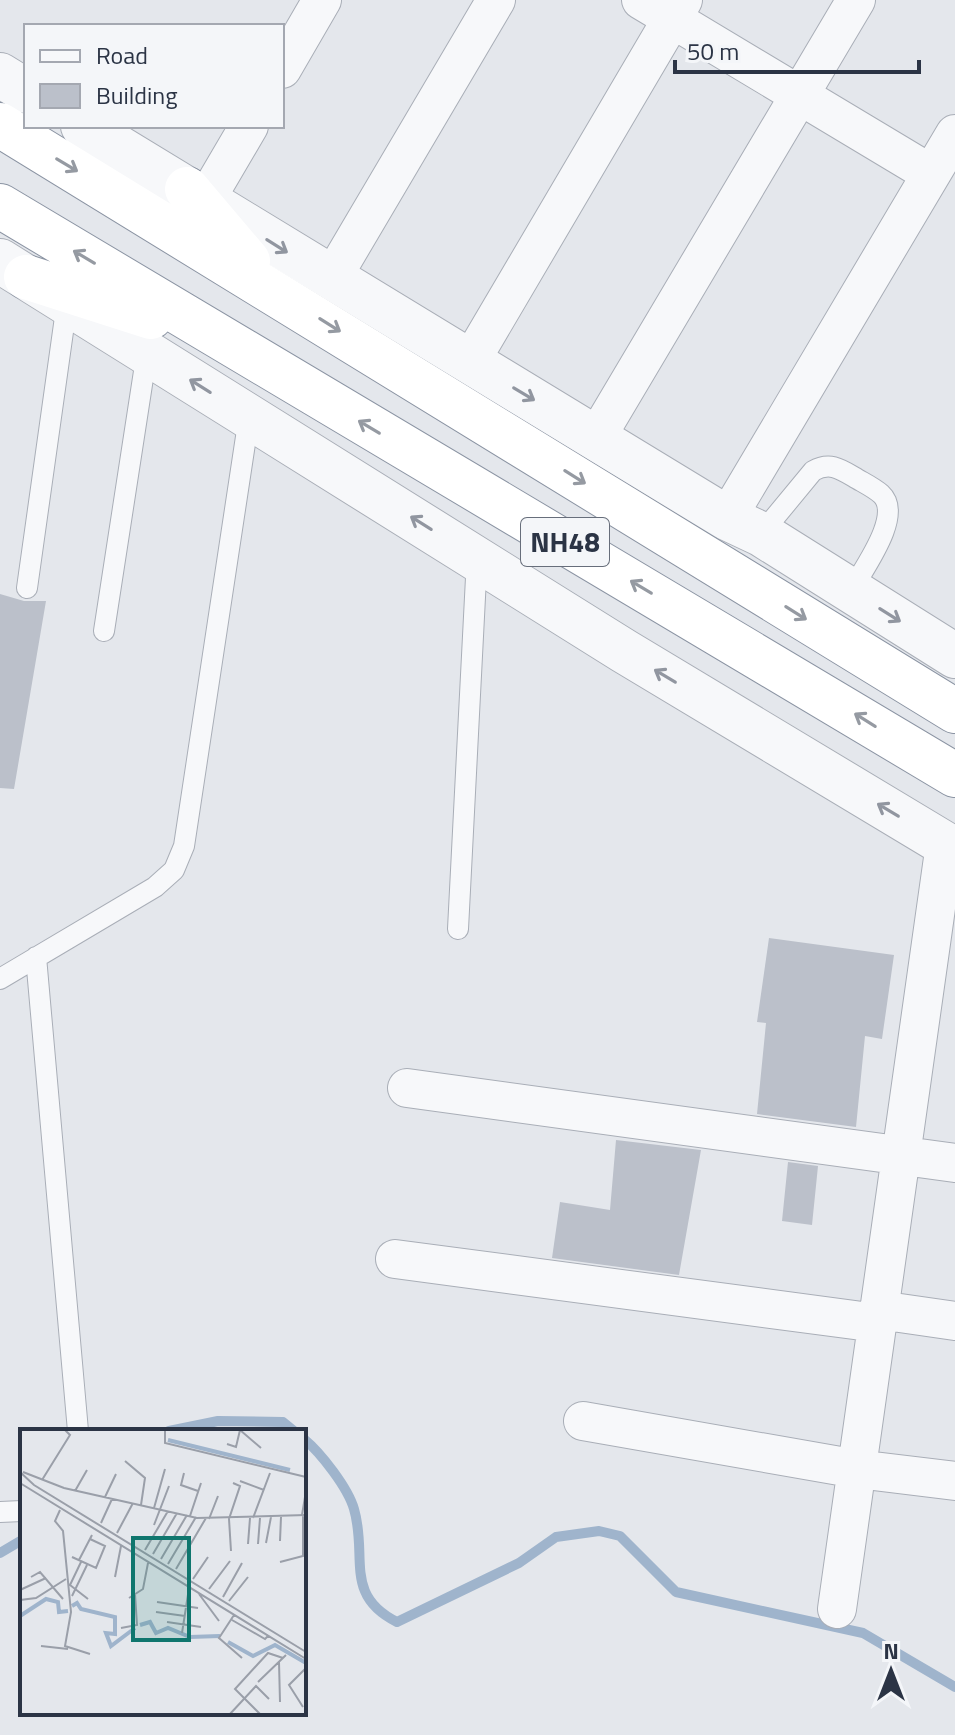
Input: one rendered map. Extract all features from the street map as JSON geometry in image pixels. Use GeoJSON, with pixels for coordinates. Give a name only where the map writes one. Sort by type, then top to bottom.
{"type":"FeatureCollection","features":[{"type":"Feature","properties":{"kind":"highway","name":"NH48"},"geometry":{"type":"LineString","coordinates":[[0,125],[955,711]]}},
{"type":"Feature","properties":{"kind":"highway"},"geometry":{"type":"LineString","coordinates":[[196,195],[272,290]]}},
{"type":"Feature","properties":{"kind":"highway","name":"NH48"},"geometry":{"type":"LineString","coordinates":[[0,206],[955,775]]}},
{"type":"Feature","properties":{"kind":"highway"},"geometry":{"type":"LineString","coordinates":[[13,269],[225,342]]}},
{"type":"Feature","properties":{"kind":"street"},"geometry":{"type":"LineString","coordinates":[[284,66],[322,0]]}},
{"type":"Feature","properties":{"kind":"street"},"geometry":{"type":"LineString","coordinates":[[332,278],[496,0]]}},
{"type":"Feature","properties":{"kind":"street"},"geometry":{"type":"LineString","coordinates":[[596,438],[856,0]]}},
{"type":"Feature","properties":{"kind":"street"},"geometry":{"type":"LineString","coordinates":[[470,362],[666,6],[799,95],[931,174]]}},
{"type":"Feature","properties":{"kind":"street"},"geometry":{"type":"LineString","coordinates":[[0,75],[24,90]]}},
{"type":"Feature","properties":{"kind":"street"},"geometry":{"type":"LineString","coordinates":[[86,128],[955,656]]}},
{"type":"Feature","properties":{"kind":"street"},"geometry":{"type":"LineString","coordinates":[[196,195],[247,128]]}},
{"type":"Feature","properties":{"kind":"street"},"geometry":{"type":"LineString","coordinates":[[744,526],[955,134]]}},
{"type":"Feature","properties":{"kind":"street"},"geometry":{"type":"LineString","coordinates":[[13,269],[950,847],[901,1155],[837,1609]]}},
{"type":"Feature","properties":{"kind":"street"},"geometry":{"type":"LineString","coordinates":[[407,1088],[955,1163]]}},
{"type":"Feature","properties":{"kind":"street"},"geometry":{"type":"LineString","coordinates":[[395,1259],[878,1316],[955,1321]]}},
{"type":"Feature","properties":{"kind":"street"},"geometry":{"type":"LineString","coordinates":[[583,1421],[857,1469],[955,1481]]}},
{"type":"Feature","properties":{"kind":"lane"},"geometry":{"type":"LineString","coordinates":[[27,588],[67,303]]}},
{"type":"Feature","properties":{"kind":"lane"},"geometry":{"type":"LineString","coordinates":[[104,631],[147,352]]}},
{"type":"Feature","properties":{"kind":"lane"},"geometry":{"type":"LineString","coordinates":[[0,979],[155,887],[174,870],[184,846],[249,417]]}},
{"type":"Feature","properties":{"kind":"lane"},"geometry":{"type":"LineString","coordinates":[[744,526],[813,471],[823,466],[837,467],[882,495],[888,507],[889,522],[851,591]]}},
{"type":"Feature","properties":{"kind":"lane"},"geometry":{"type":"LineString","coordinates":[[458,929],[477,558]]}},
{"type":"Feature","properties":{"kind":"lane"},"geometry":{"type":"LineString","coordinates":[[36,957],[78,1429]]}},
{"type":"Feature","properties":{"kind":"lane"},"geometry":{"type":"LineString","coordinates":[[0,1512],[20,1511]]}},
{"type":"Feature","properties":{"kind":"building"},"geometry":{"type":"Polygon","coordinates":[[[0,594],[24,601],[46,601],[14,789],[0,788],[0,594]]]}},
{"type":"Feature","properties":{"kind":"building"},"geometry":{"type":"Polygon","coordinates":[[[769,938],[894,955],[882,1039],[865,1036],[856,1127],[757,1114],[766,1023],[757,1022],[769,938]]]}},
{"type":"Feature","properties":{"kind":"building"},"geometry":{"type":"Polygon","coordinates":[[[616,1140],[701,1150],[679,1275],[552,1258],[560,1202],[610,1210],[616,1140]]]}},
{"type":"Feature","properties":{"kind":"building"},"geometry":{"type":"Polygon","coordinates":[[[788,1162],[818,1166],[812,1225],[782,1221],[788,1162]]]}},
{"type":"Feature","properties":{"kind":"waterway"},"geometry":{"type":"LineString","coordinates":[[179,1429],[218,1421],[283,1422],[292,1429]]}},
{"type":"Feature","properties":{"kind":"waterway"},"geometry":{"type":"LineString","coordinates":[[306,1441],[333,1471],[351,1501],[358,1526],[360,1573],[369,1600],[397,1622],[519,1563],[556,1537],[599,1531],[620,1536],[676,1592],[863,1633],[955,1687]]}},
{"type":"Feature","properties":{"kind":"waterway"},"geometry":{"type":"LineString","coordinates":[[0,1553],[20,1541]]}}]}
